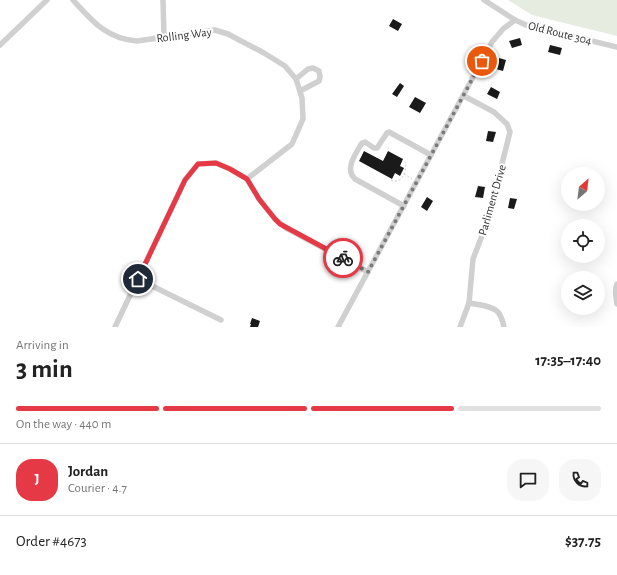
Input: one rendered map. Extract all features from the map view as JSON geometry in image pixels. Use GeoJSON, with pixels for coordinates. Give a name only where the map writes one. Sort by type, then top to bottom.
{"type":"FeatureCollection","features":[{"type":"Feature","properties":{"kind":"street"},"geometry":{"type":"LineString","coordinates":[[0,45],[47,0]]}},
{"type":"Feature","properties":{"kind":"street","name":"Rolling Way"},"geometry":{"type":"LineString","coordinates":[[73,0],[90,19],[106,32],[125,40],[137,41],[215,30],[228,34],[285,66],[296,79],[302,98],[303,119],[292,144],[247,179]]}},
{"type":"Feature","properties":{"kind":"street"},"geometry":{"type":"LineString","coordinates":[[163,0],[164,37]]}},
{"type":"Feature","properties":{"kind":"street","name":"Old Route 304"},"geometry":{"type":"LineString","coordinates":[[484,0],[515,20],[530,26],[617,47]]}},
{"type":"Feature","properties":{"kind":"street"},"geometry":{"type":"LineString","coordinates":[[338,327],[496,37],[503,28],[515,20]]}},
{"type":"Feature","properties":{"kind":"street"},"geometry":{"type":"LineString","coordinates":[[296,79],[313,68],[319,71],[319,82],[300,91]]}},
{"type":"Feature","properties":{"kind":"street","name":"Parliment Drive"},"geometry":{"type":"LineString","coordinates":[[460,327],[469,303],[473,259],[488,220],[510,132],[507,124],[494,112],[464,96]]}},
{"type":"Feature","properties":{"kind":"street"},"geometry":{"type":"LineString","coordinates":[[404,206],[355,179],[350,174],[352,162],[362,143],[365,142],[374,148],[377,148],[388,132],[431,156]]}},
{"type":"Feature","properties":{"kind":"street"},"geometry":{"type":"LineString","coordinates":[[115,327],[185,180],[198,164],[216,163],[247,179],[259,199],[280,224],[368,272]]}},
{"type":"Feature","properties":{"kind":"street"},"geometry":{"type":"LineString","coordinates":[[138,279],[221,320]]}},
{"type":"Feature","properties":{"kind":"street"},"geometry":{"type":"LineString","coordinates":[[617,284],[615,295],[617,304]]}},
{"type":"Feature","properties":{"kind":"street"},"geometry":{"type":"LineString","coordinates":[[469,303],[491,308],[497,311],[502,319],[504,327]]}},
{"type":"Feature","properties":{"kind":"path"},"geometry":{"type":"LineString","coordinates":[[391,180],[393,182],[397,182],[404,174],[406,170],[406,163],[403,160]]}},
{"type":"Feature","properties":{"kind":"path"},"geometry":{"type":"LineString","coordinates":[[404,174],[417,182]]}},
{"type":"Feature","properties":{"kind":"shaded area"},"geometry":{"type":"Polygon","coordinates":[[[508,0],[617,0],[617,36],[532,15],[508,0]]]}},
{"type":"Feature","properties":{"kind":"building"},"geometry":{"type":"Polygon","coordinates":[[[393,19],[402,24],[398,31],[389,26],[393,19]]]}},
{"type":"Feature","properties":{"kind":"building"},"geometry":{"type":"Polygon","coordinates":[[[520,38],[522,45],[512,48],[509,41],[520,38]]]}},
{"type":"Feature","properties":{"kind":"building"},"geometry":{"type":"Polygon","coordinates":[[[550,45],[562,48],[560,55],[548,52],[550,45]]]}},
{"type":"Feature","properties":{"kind":"building"},"geometry":{"type":"Polygon","coordinates":[[[499,58],[506,60],[503,71],[496,69],[499,58]]]}},
{"type":"Feature","properties":{"kind":"building"},"geometry":{"type":"Polygon","coordinates":[[[400,83],[404,86],[397,97],[392,94],[400,83]]]}},
{"type":"Feature","properties":{"kind":"building"},"geometry":{"type":"Polygon","coordinates":[[[491,87],[500,92],[497,99],[487,94],[491,87]]]}},
{"type":"Feature","properties":{"kind":"building"},"geometry":{"type":"Polygon","coordinates":[[[415,97],[426,103],[420,113],[409,107],[415,97]]]}},
{"type":"Feature","properties":{"kind":"building"},"geometry":{"type":"Polygon","coordinates":[[[488,131],[496,132],[493,142],[486,141],[488,131]]]}},
{"type":"Feature","properties":{"kind":"building"},"geometry":{"type":"Polygon","coordinates":[[[364,151],[383,161],[388,151],[403,159],[400,166],[404,168],[400,176],[395,173],[392,179],[359,161],[364,151]]]}},
{"type":"Feature","properties":{"kind":"building"},"geometry":{"type":"Polygon","coordinates":[[[478,186],[485,187],[483,198],[475,197],[478,186]]]}},
{"type":"Feature","properties":{"kind":"building"},"geometry":{"type":"Polygon","coordinates":[[[427,197],[433,201],[427,211],[421,207],[427,197]]]}},
{"type":"Feature","properties":{"kind":"building"},"geometry":{"type":"Polygon","coordinates":[[[510,198],[517,199],[514,209],[508,208],[510,198]]]}},
{"type":"Feature","properties":{"kind":"building"},"geometry":{"type":"Polygon","coordinates":[[[252,318],[260,321],[258,327],[250,327],[252,318]]]}},
{"type":"Feature","properties":{"kind":"way so far"},"geometry":{"type":"LineString","coordinates":[[343,258],[368,272],[482,61]]}},
{"type":"Feature","properties":{"kind":"route"},"geometry":{"type":"LineString","coordinates":[[138,279],[185,180],[198,164],[216,163],[247,179],[259,199],[280,224],[343,258]]}}]}
